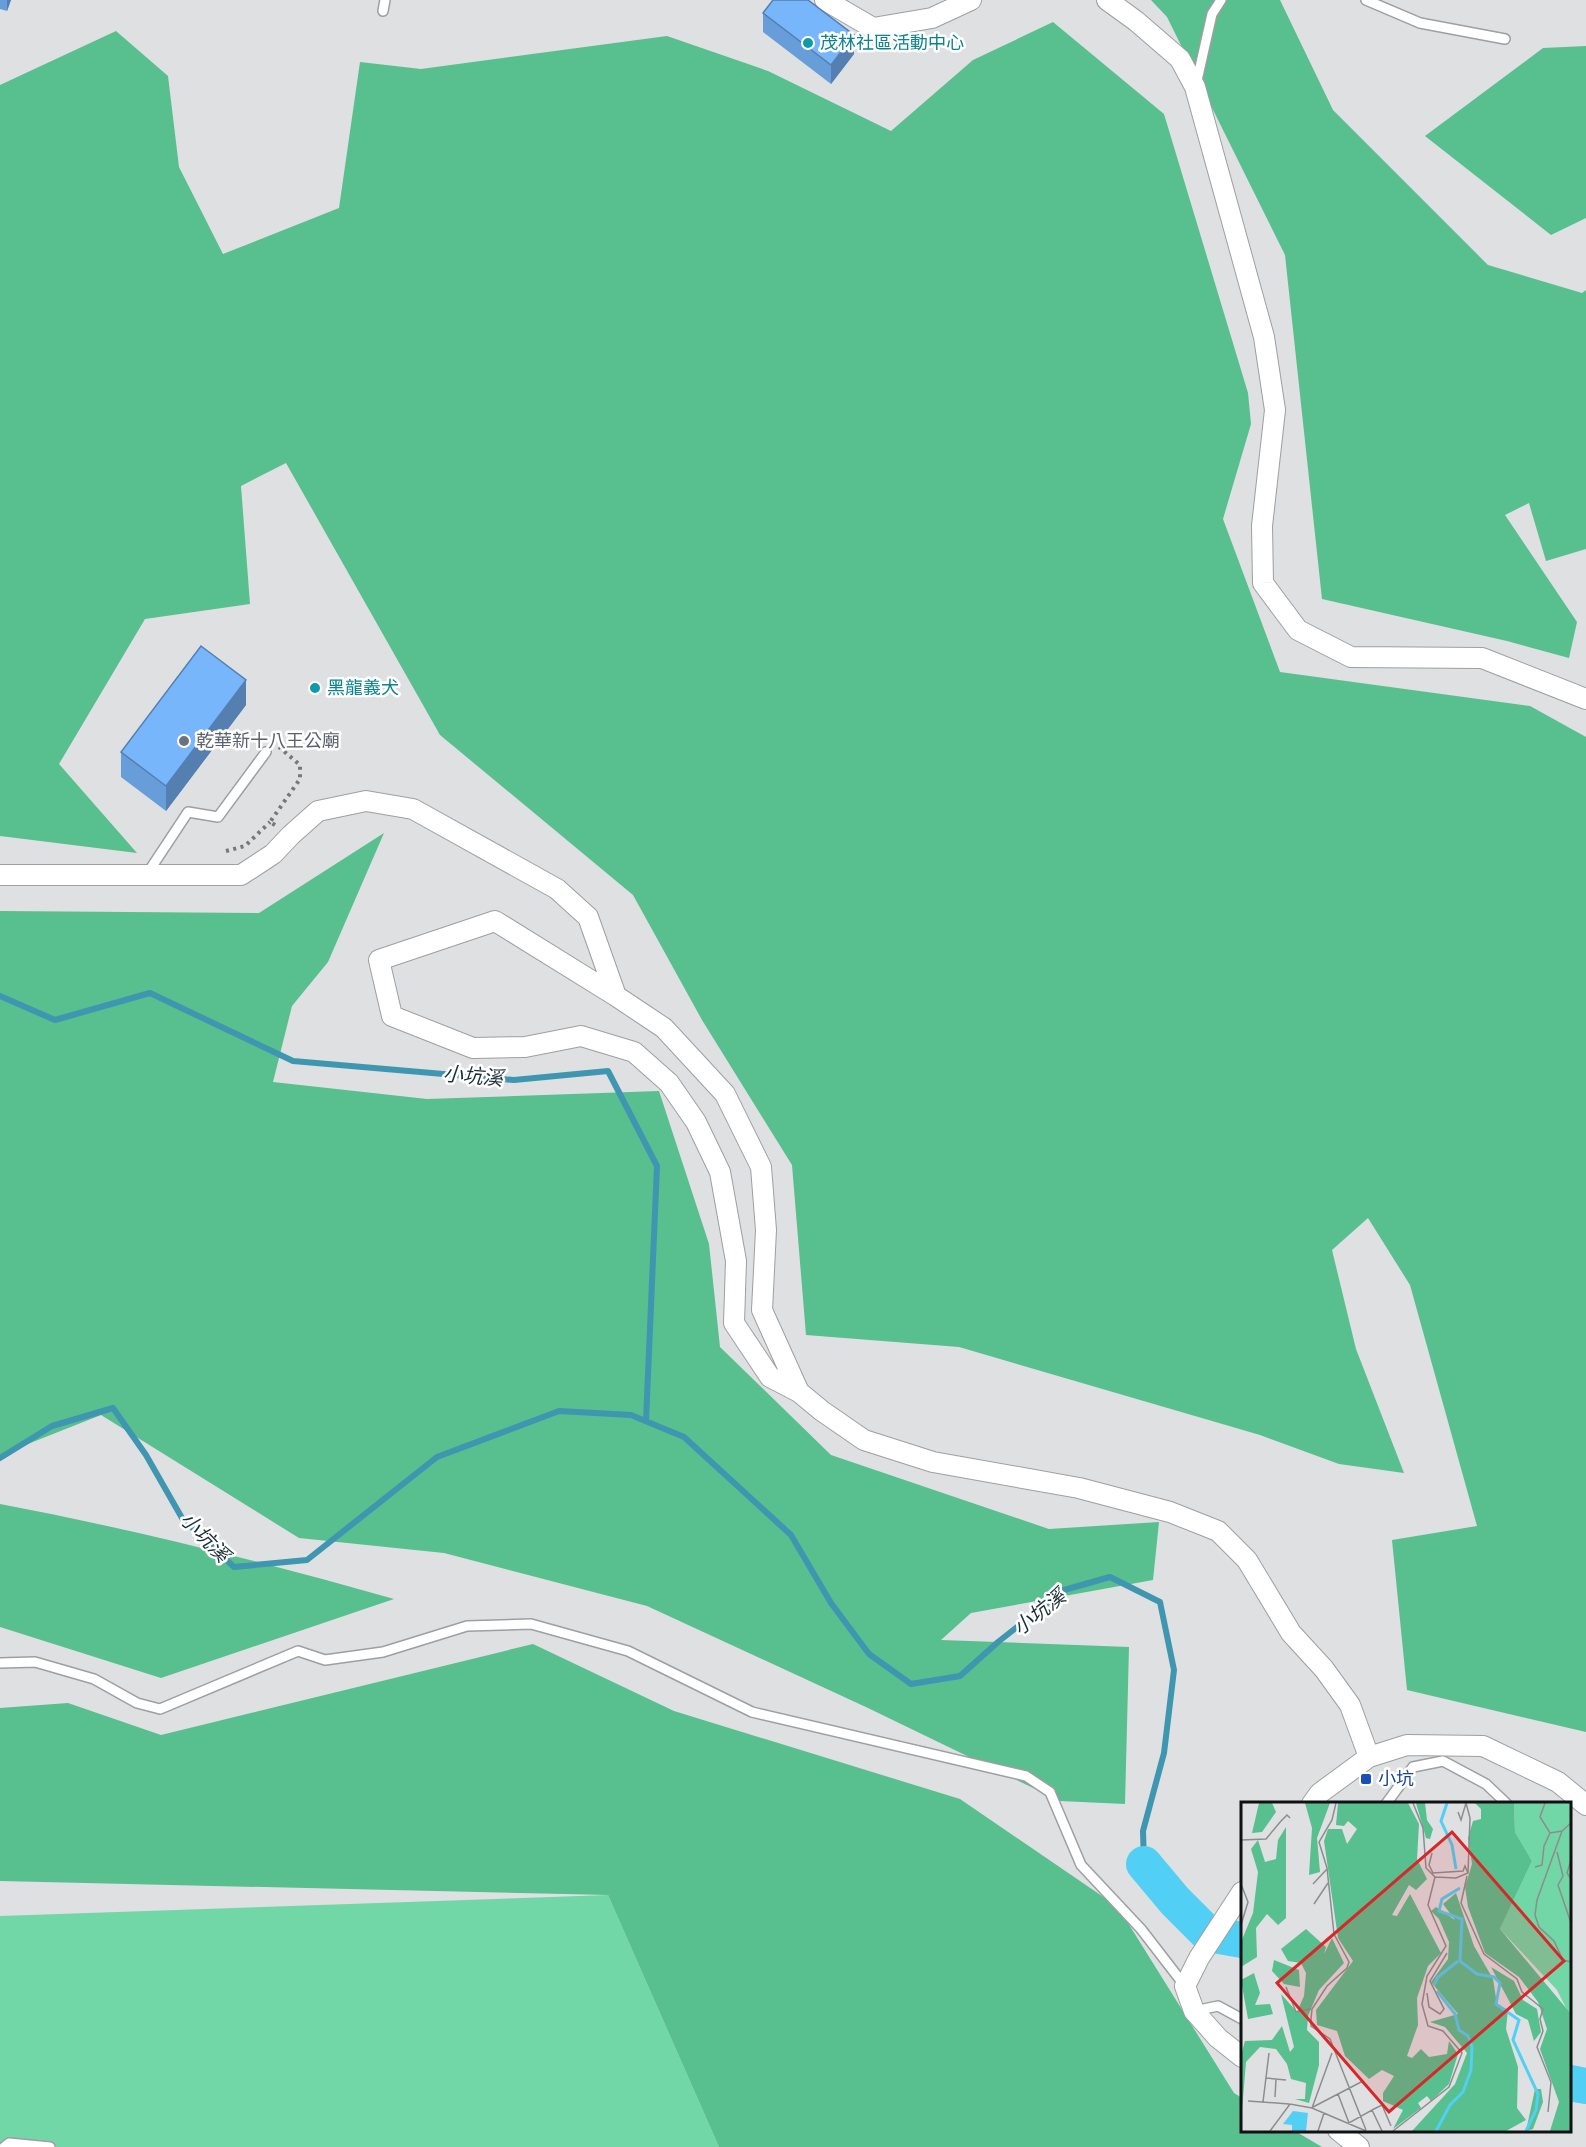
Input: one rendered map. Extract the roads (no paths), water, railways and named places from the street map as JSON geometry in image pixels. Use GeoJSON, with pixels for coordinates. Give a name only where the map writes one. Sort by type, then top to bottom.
{"type":"FeatureCollection","features":[{"type":"Feature","properties":{"kind":"street"},"geometry":{"type":"LineString","coordinates":[[825,0],[873,28],[932,18],[971,0]]}},
{"type":"Feature","properties":{"kind":"street"},"geometry":{"type":"LineString","coordinates":[[1107,0],[1136,21],[1180,59],[1195,87],[1264,337],[1275,410],[1262,526],[1263,584],[1298,630],[1351,657],[1482,658],[1586,698]]}},
{"type":"Feature","properties":{"kind":"street"},"geometry":{"type":"LineString","coordinates":[[0,875],[242,875],[273,854],[318,811],[366,801],[413,809],[557,889],[588,917],[616,996]]}},
{"type":"Feature","properties":{"kind":"street"},"geometry":{"type":"LineString","coordinates":[[799,1392],[762,1310],[766,1230],[761,1167],[725,1094],[664,1028],[495,921],[379,960],[392,1016],[472,1048],[525,1047],[581,1036],[634,1052],[669,1083],[696,1122],[720,1172],[736,1262],[734,1323],[770,1377],[799,1392],[864,1440],[933,1462],[1101,1494],[1170,1512],[1218,1532],[1246,1560],[1291,1633],[1324,1670],[1350,1705],[1369,1757]]}},
{"type":"Feature","properties":{"kind":"street"},"geometry":{"type":"LineString","coordinates":[[1313,1802],[1320,1793],[1369,1757],[1407,1745],[1444,1753],[1483,1746],[1558,1782],[1586,1805]]}},
{"type":"Feature","properties":{"kind":"street"},"geometry":{"type":"LineString","coordinates":[[1240,1896],[1199,1958],[1185,1986],[1194,2011],[1218,2038],[1241,2056]]}},
{"type":"Feature","properties":{"kind":"street"},"geometry":{"type":"LineString","coordinates":[[1340,2132],[1359,2147]]}},
{"type":"Feature","properties":{"kind":"lane"},"geometry":{"type":"LineString","coordinates":[[382,11],[385,0]]}},
{"type":"Feature","properties":{"kind":"lane"},"geometry":{"type":"LineString","coordinates":[[1195,87],[1212,14],[1221,0]]}},
{"type":"Feature","properties":{"kind":"lane"},"geometry":{"type":"LineString","coordinates":[[1366,0],[1420,23],[1505,39]]}},
{"type":"Feature","properties":{"kind":"lane"},"geometry":{"type":"LineString","coordinates":[[146,876],[188,812],[218,817],[266,752]]}},
{"type":"Feature","properties":{"kind":"lane"},"geometry":{"type":"LineString","coordinates":[[0,1664],[34,1662],[64,1670],[94,1679],[137,1703],[160,1709],[298,1652],[325,1660],[383,1652],[467,1626],[531,1624],[628,1651],[752,1712],[1026,1776],[1050,1792],[1081,1864],[1141,1929],[1185,1986]]}},
{"type":"Feature","properties":{"kind":"lane"},"geometry":{"type":"LineString","coordinates":[[1387,1802],[1413,1767],[1444,1753],[1506,1802]]}},
{"type":"Feature","properties":{"kind":"lane"},"geometry":{"type":"LineString","coordinates":[[1194,2011],[1218,2006],[1241,2018]]}},
{"type":"Feature","properties":{"kind":"lane"},"geometry":{"type":"LineString","coordinates":[[4,2147],[9,2143],[50,2147]]}},
{"type":"Feature","properties":{"kind":"waterway","name":"小坑溪"},"geometry":{"type":"LineString","coordinates":[[0,996],[55,1020],[150,993],[293,1061],[514,1080],[608,1071],[657,1166],[646,1421]]}},
{"type":"Feature","properties":{"kind":"waterway","name":"小坑溪"},"geometry":{"type":"LineString","coordinates":[[0,1458],[52,1426],[113,1408],[146,1455],[182,1518],[234,1567],[307,1560],[437,1457],[559,1411],[631,1415],[684,1437],[791,1535],[831,1603],[869,1654],[911,1684],[960,1676],[998,1642],[1064,1590],[1110,1577],[1160,1602],[1174,1670],[1164,1753],[1143,1831],[1144,1864]]}},
{"type":"Feature","properties":{"kind":"waterway","name":"小坑溪"},"geometry":{"type":"LineString","coordinates":[[1144,1864],[1175,1901],[1208,1934],[1241,1940]]}},
{"type":"Feature","properties":{"kind":"waterway","name":"小坑溪"},"geometry":{"type":"LineString","coordinates":[[1571,2083],[1586,2086]]}},
{"type":"Feature","properties":{"kind":"place","name":"茂林社區活動中心"},"geometry":{"type":"Point","coordinates":[808,43]}},
{"type":"Feature","properties":{"kind":"place","name":"黑龍義犬"},"geometry":{"type":"Point","coordinates":[315,688]}},
{"type":"Feature","properties":{"kind":"place","name":"乾華新十八王公廟"},"geometry":{"type":"Point","coordinates":[184,741]}},
{"type":"Feature","properties":{"kind":"place","name":"小坑"},"geometry":{"type":"Point","coordinates":[1366,1779]}}]}
